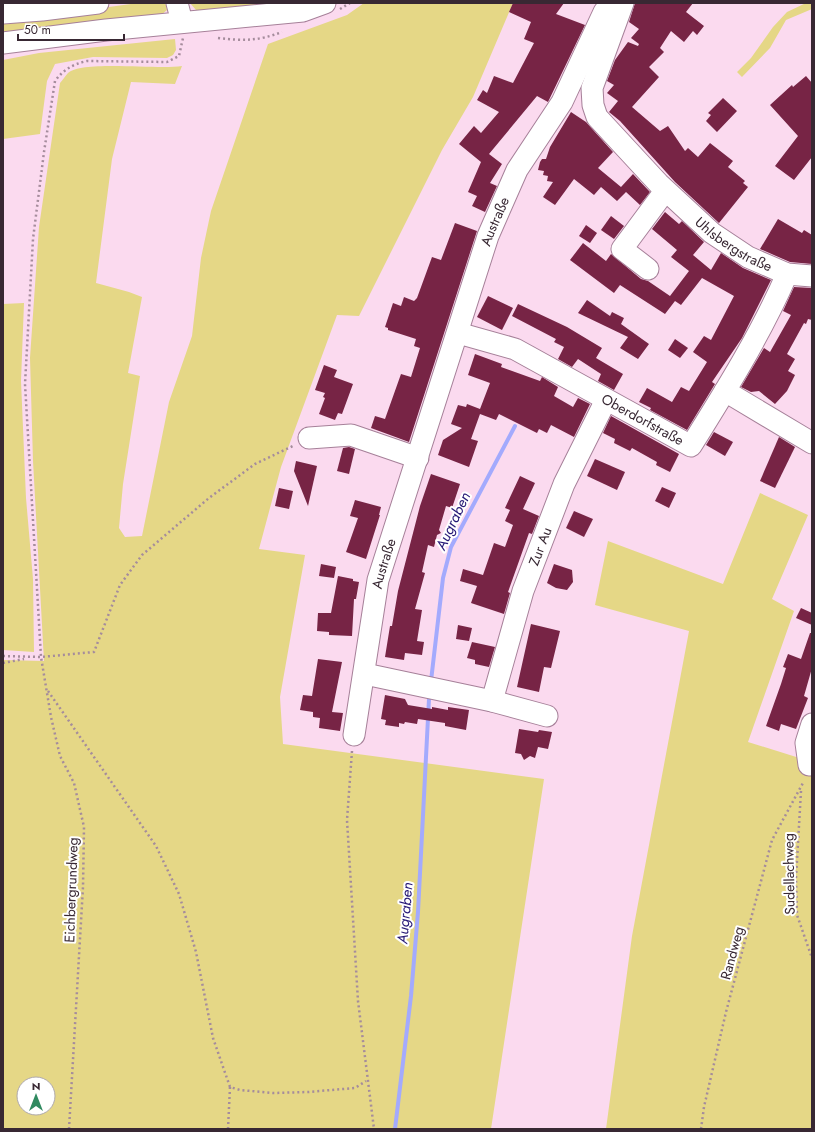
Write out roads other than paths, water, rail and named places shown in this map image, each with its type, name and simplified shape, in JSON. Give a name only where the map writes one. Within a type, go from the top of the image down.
[{"type":"street","points":[[3,13],[98,3]]},
{"type":"street","points":[[3,43],[180,12],[245,18],[303,11],[324,3]]},
{"type":"street","name":"Austraße","points":[[354,735],[365,674],[378,580],[488,236],[517,170],[562,102],[604,12],[611,3]]},
{"type":"street","name":"Uhlsbergstraße","points":[[623,3],[592,88],[593,105],[597,117],[665,191],[712,234],[748,257],[787,274],[812,276]]},
{"type":"street","points":[[648,270],[622,248],[665,191]]},
{"type":"street","name":"Oberdorfstraße","points":[[458,333],[515,349],[691,446],[725,391],[772,309],[787,274]]},
{"type":"street","points":[[725,391],[812,443]]},
{"type":"street","name":"Zur Au","points":[[492,701],[523,591],[564,484],[606,400]]},
{"type":"street","points":[[310,438],[351,435],[418,458]]},
{"type":"street","points":[[365,674],[492,701],[547,716]]},
{"type":"street","points":[[809,765],[806,743],[812,724]]},
{"type":"waterway","name":"Augraben","points":[[431,681],[443,578],[451,547],[515,426]]},
{"type":"waterway","name":"Augraben","points":[[395,1129],[411,996],[418,912],[429,699]]}]
